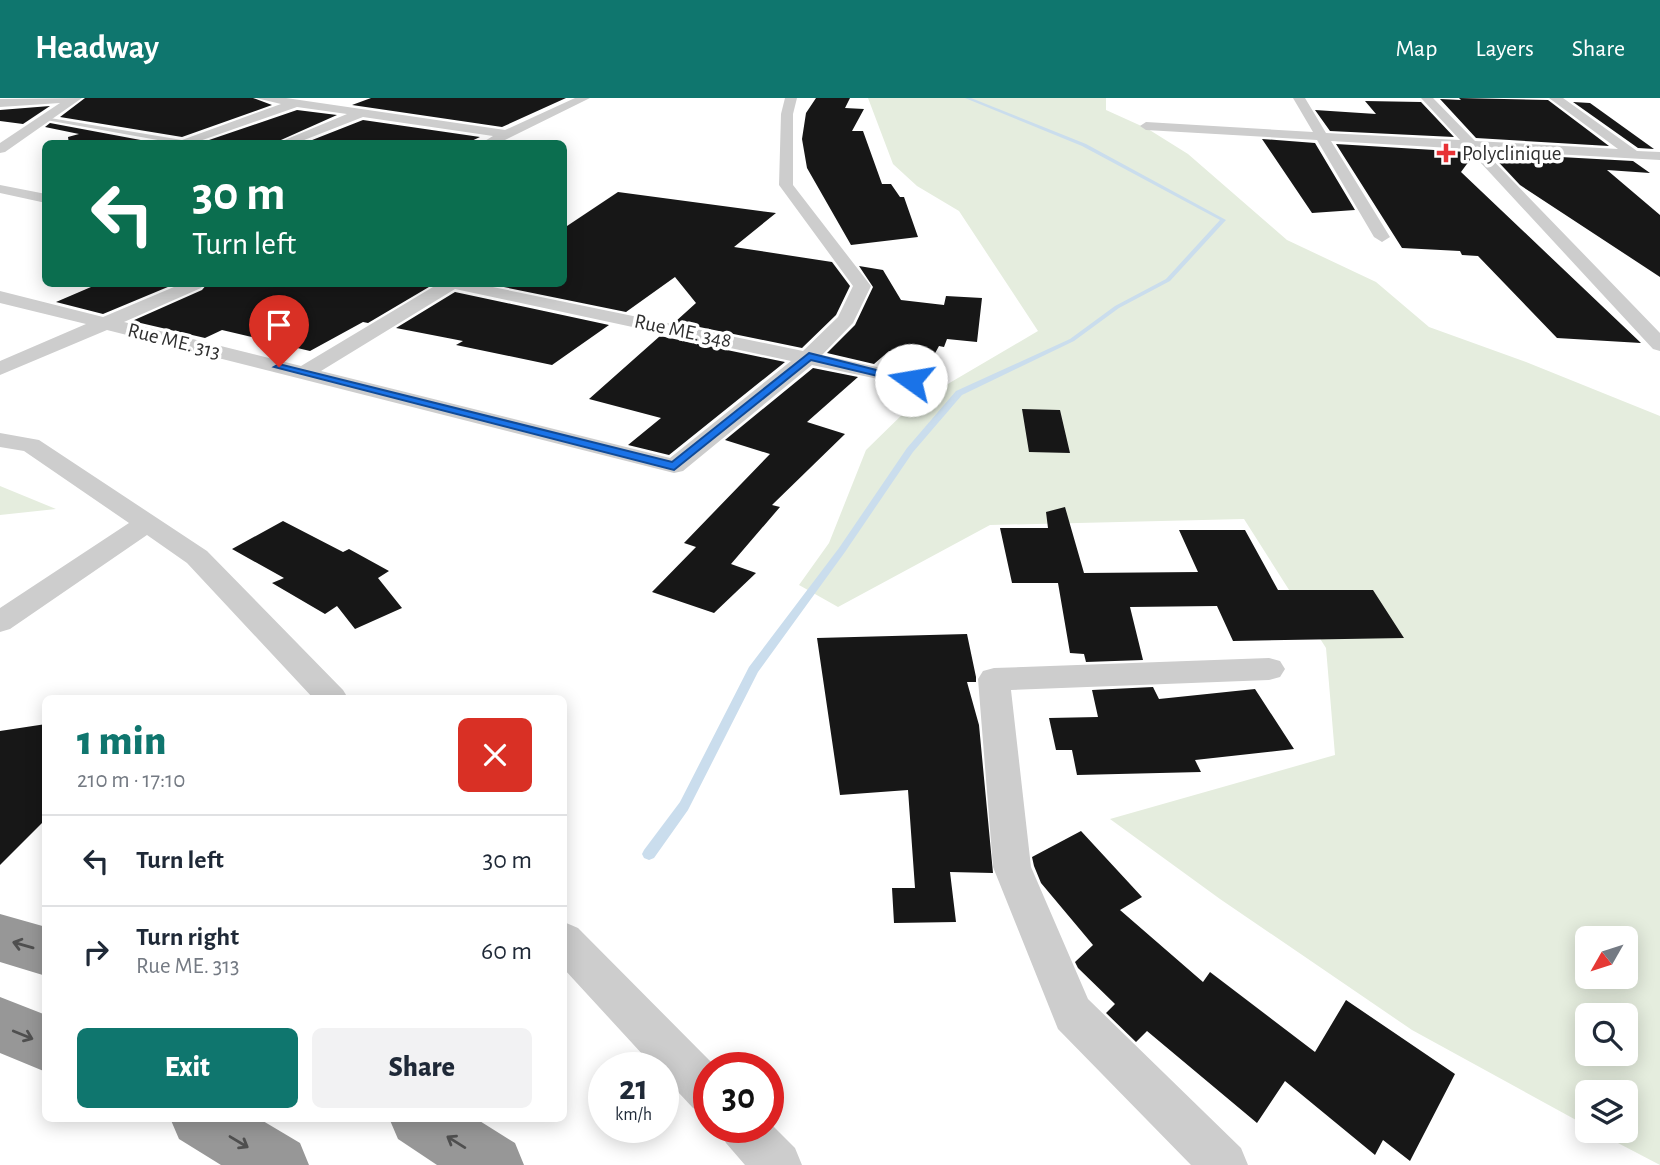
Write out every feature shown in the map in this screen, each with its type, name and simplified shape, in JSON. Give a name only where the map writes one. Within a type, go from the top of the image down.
[{"type":"highway","points":[[0,938],[42,951]]},
{"type":"highway","points":[[0,1025],[42,1042]]},
{"type":"highway","points":[[207,1122],[278,1165]]},
{"type":"highway","points":[[425,1122],[493,1165]]},
{"type":"street","points":[[262,98],[507,134]]},
{"type":"street","points":[[188,140],[310,98]]},
{"type":"street","points":[[494,140],[584,98]]},
{"type":"street","points":[[791,98],[787,114],[786,185],[862,286],[846,319],[809,356]]},
{"type":"street","points":[[1298,98],[1382,237]]},
{"type":"street","points":[[1427,98],[1660,345]]},
{"type":"street","points":[[1555,98],[1651,168]]},
{"type":"street","points":[[0,103],[75,99]]},
{"type":"street","points":[[0,149],[75,99]]},
{"type":"street","points":[[292,140],[363,113]]},
{"type":"street","points":[[1146,126],[1660,156]]},
{"type":"street","points":[[0,190],[42,198]]},
{"type":"street","points":[[29,195],[42,190]]},
{"type":"street","points":[[0,369],[188,287]]},
{"type":"street","points":[[304,373],[445,287]]},
{"type":"street","name":"Rue ME. 348","points":[[471,287],[809,356],[911,380]]},
{"type":"street","name":"Rue ME. 313","points":[[0,297],[674,467],[809,356]]},
{"type":"street","points":[[0,440],[31,445],[197,557],[329,695]]},
{"type":"street","points":[[0,622],[147,523]]},
{"type":"street","points":[[1224,1165],[1073,1014],[1012,867],[994,679],[1269,669]]},
{"type":"street","points":[[567,944],[693,1076]]},
{"type":"street","points":[[757,1143],[778,1165]]},
{"type":"lane","points":[[46,118],[163,140]]},
{"type":"green space","points":[[868,98],[1106,98],[1106,110],[1148,129],[1188,154],[1287,240],[1376,282],[1429,327],[1526,362],[1660,416],[1660,1165],[1618,1143],[1638,1143],[1638,1080],[1575,1080],[1575,1119],[1412,1030],[1220,899],[1110,819],[1335,755],[1326,648],[1244,519],[990,525],[838,607],[799,585],[829,543],[866,450],[912,405],[1038,331],[959,211],[917,186],[893,164]]},
{"type":"green space","points":[[0,486],[56,509],[0,515]]},
{"type":"building","points":[[85,98],[253,98],[272,105],[182,137],[60,117]]},
{"type":"building","points":[[371,98],[566,98],[502,127],[352,105]]},
{"type":"building","points":[[816,98],[850,98],[845,108],[864,109],[852,131],[863,131],[882,184],[891,184],[900,197],[904,197],[918,237],[851,245],[807,168],[802,139],[806,113]]},
{"type":"building","points":[[1459,98],[1548,100],[1609,146],[1476,138],[1440,99],[1461,100]]},
{"type":"building","points":[[1365,101],[1421,102],[1454,137],[1330,131],[1315,110],[1376,114]]},
{"type":"building","points":[[1573,102],[1590,103],[1654,149],[1638,148]]},
{"type":"building","points":[[50,106],[23,124],[0,121],[0,110]]},
{"type":"building","points":[[297,110],[337,115],[281,140],[209,140]]},
{"type":"building","points":[[363,120],[480,137],[474,140],[312,140]]},
{"type":"building","points":[[50,123],[141,140],[68,140],[68,137],[79,134],[45,127]]},
{"type":"building","points":[[1262,139],[1315,143],[1355,210],[1312,213]]},
{"type":"building","points":[[1336,144],[1467,152],[1472,157],[1461,172],[1641,343],[1557,338],[1478,256],[1462,255],[1460,251],[1402,248]]},
{"type":"building","points":[[1490,153],[1633,161],[1650,173],[1607,170],[1660,215],[1660,277],[1520,185]]},
{"type":"building","points":[[618,192],[776,213],[734,247],[832,262],[850,286],[836,315],[802,348],[675,322],[696,303],[675,277],[626,312],[504,287],[567,287],[567,226]]},
{"type":"building","points":[[859,266],[883,270],[901,300],[944,305],[946,296],[982,298],[977,342],[947,339],[944,347],[939,346],[933,357],[889,351],[874,364],[827,353],[855,325],[873,287]]},
{"type":"building","points":[[91,287],[168,287],[103,314],[56,302]]},
{"type":"building","points":[[204,287],[429,287],[368,323],[363,322],[310,351],[222,330],[205,338],[132,321]]},
{"type":"building","points":[[455,292],[609,325],[552,365],[456,345],[463,341],[396,328]]},
{"type":"building","points":[[660,336],[785,362],[669,455],[628,445],[661,418],[589,399]]},
{"type":"building","points":[[813,368],[858,377],[807,422],[845,434],[772,505],[780,507],[731,564],[756,573],[714,613],[652,592],[696,547],[684,543],[770,454],[725,440]]},
{"type":"building","points":[[1022,409],[1060,410],[1070,453],[1029,452]]},
{"type":"building","points":[[1065,507],[1084,573],[1198,572],[1179,530],[1245,530],[1278,590],[1373,590],[1404,638],[1233,641],[1217,606],[1130,607],[1143,660],[1086,662],[1084,654],[1070,653],[1058,583],[1012,583],[1000,528],[1048,528],[1046,512]]},
{"type":"building","points":[[283,521],[343,552],[349,549],[389,571],[378,578],[402,608],[355,629],[337,606],[325,614],[272,583],[284,578],[232,549]]},
{"type":"building","points":[[967,634],[976,682],[967,682],[979,725],[993,873],[950,872],[956,922],[894,923],[892,888],[915,888],[908,790],[840,795],[817,638]]},
{"type":"building","points":[[1153,687],[1159,699],[1255,689],[1294,749],[1195,760],[1201,772],[1077,775],[1072,750],[1056,750],[1049,718],[1098,717],[1092,690]]},
{"type":"building","points":[[42,725],[42,823],[0,865],[0,731]]},
{"type":"building","points":[[1081,831],[1142,897],[1120,910],[1203,982],[1210,972],[1315,1052],[1346,1000],[1455,1074],[1410,1161],[1383,1140],[1375,1155],[1285,1081],[1257,1123],[1147,1031],[1136,1042],[1106,1013],[1115,1004],[1075,962],[1093,945],[1041,883],[1032,857]]},
{"type":"waterway","points":[[649,854],[684,806],[753,670],[842,550],[910,450],[959,393],[1072,340],[1117,307],[1168,280],[1223,220],[1084,145],[967,98]]},
{"type":"place","name":"Polyclinique","points":[[1446,153]]},
{"type":"route","points":[[279,367],[674,467],[809,356],[911,380]]}]
